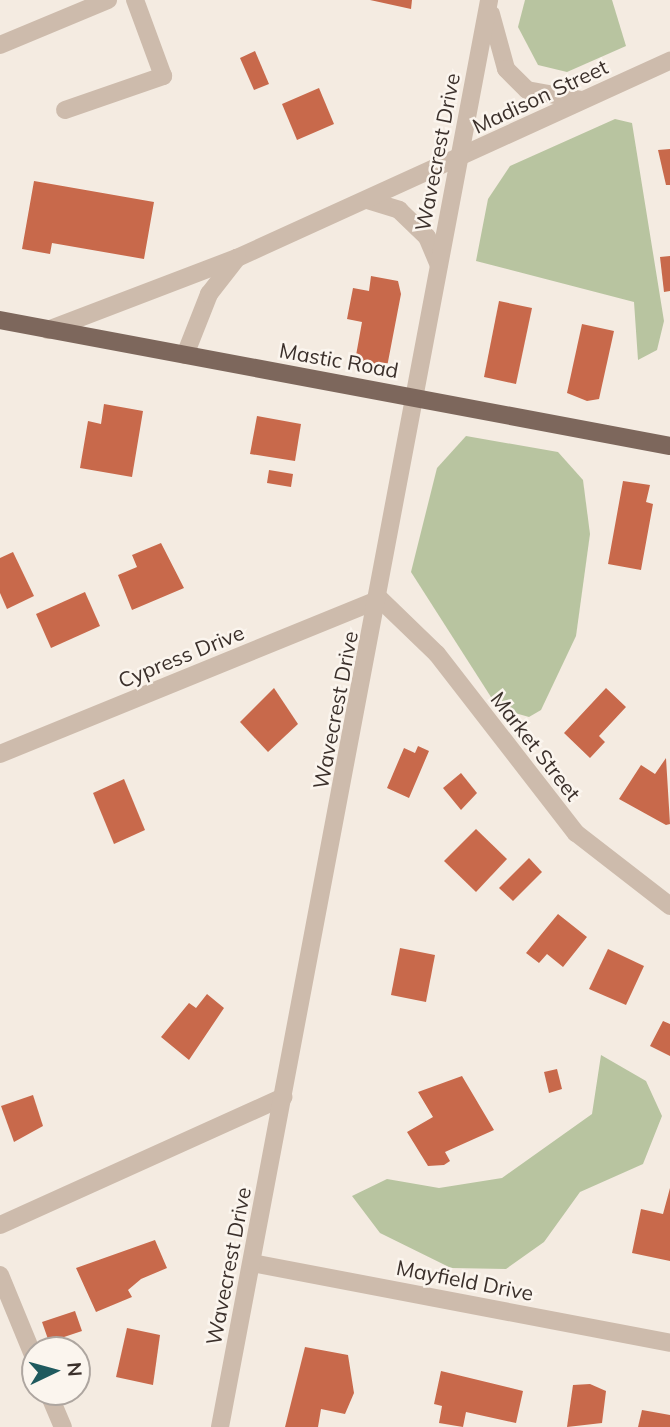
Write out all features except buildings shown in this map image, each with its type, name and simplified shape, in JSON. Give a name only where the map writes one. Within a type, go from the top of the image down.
[{"type":"main road","name":"Mastic Road","points":[[0,320],[670,446]]},
{"type":"street","points":[[0,45],[108,0]]},
{"type":"street","points":[[65,110],[163,76],[135,0]]},
{"type":"street","points":[[489,0],[506,69],[544,97],[586,100]]},
{"type":"street","name":"Wavecrest Drive","points":[[220,1427],[380,599],[413,396],[489,0]]},
{"type":"street","name":"Madison Street","points":[[48,330],[237,258],[670,61]]},
{"type":"street","points":[[367,200],[399,211],[427,237],[439,264]]},
{"type":"street","name":"Madison Street","points":[[185,355],[209,294],[237,258]]},
{"type":"street","name":"Cypress Drive","points":[[0,754],[380,599]]},
{"type":"street","name":"Market Street","points":[[380,599],[437,654],[576,833],[670,906]]},
{"type":"street","points":[[0,1225],[283,1097]]},
{"type":"street","name":"Mayfield Drive","points":[[251,1263],[670,1343]]},
{"type":"street","points":[[0,1275],[25,1336]]},
{"type":"street","points":[[54,1406],[63,1427]]},
{"type":"green space","points":[[525,0],[612,0],[626,46],[567,72],[538,65],[518,27]]},
{"type":"green space","points":[[615,119],[632,123],[664,321],[657,350],[638,360],[634,302],[476,261],[488,199],[510,166]]},
{"type":"green space","points":[[466,436],[558,452],[583,480],[590,534],[576,636],[541,710],[529,717],[498,708],[411,572],[437,468]]},
{"type":"green space","points":[[601,1055],[646,1081],[662,1116],[643,1164],[580,1192],[544,1242],[506,1269],[451,1268],[380,1233],[352,1196],[387,1179],[439,1188],[502,1178],[592,1114]]}]
